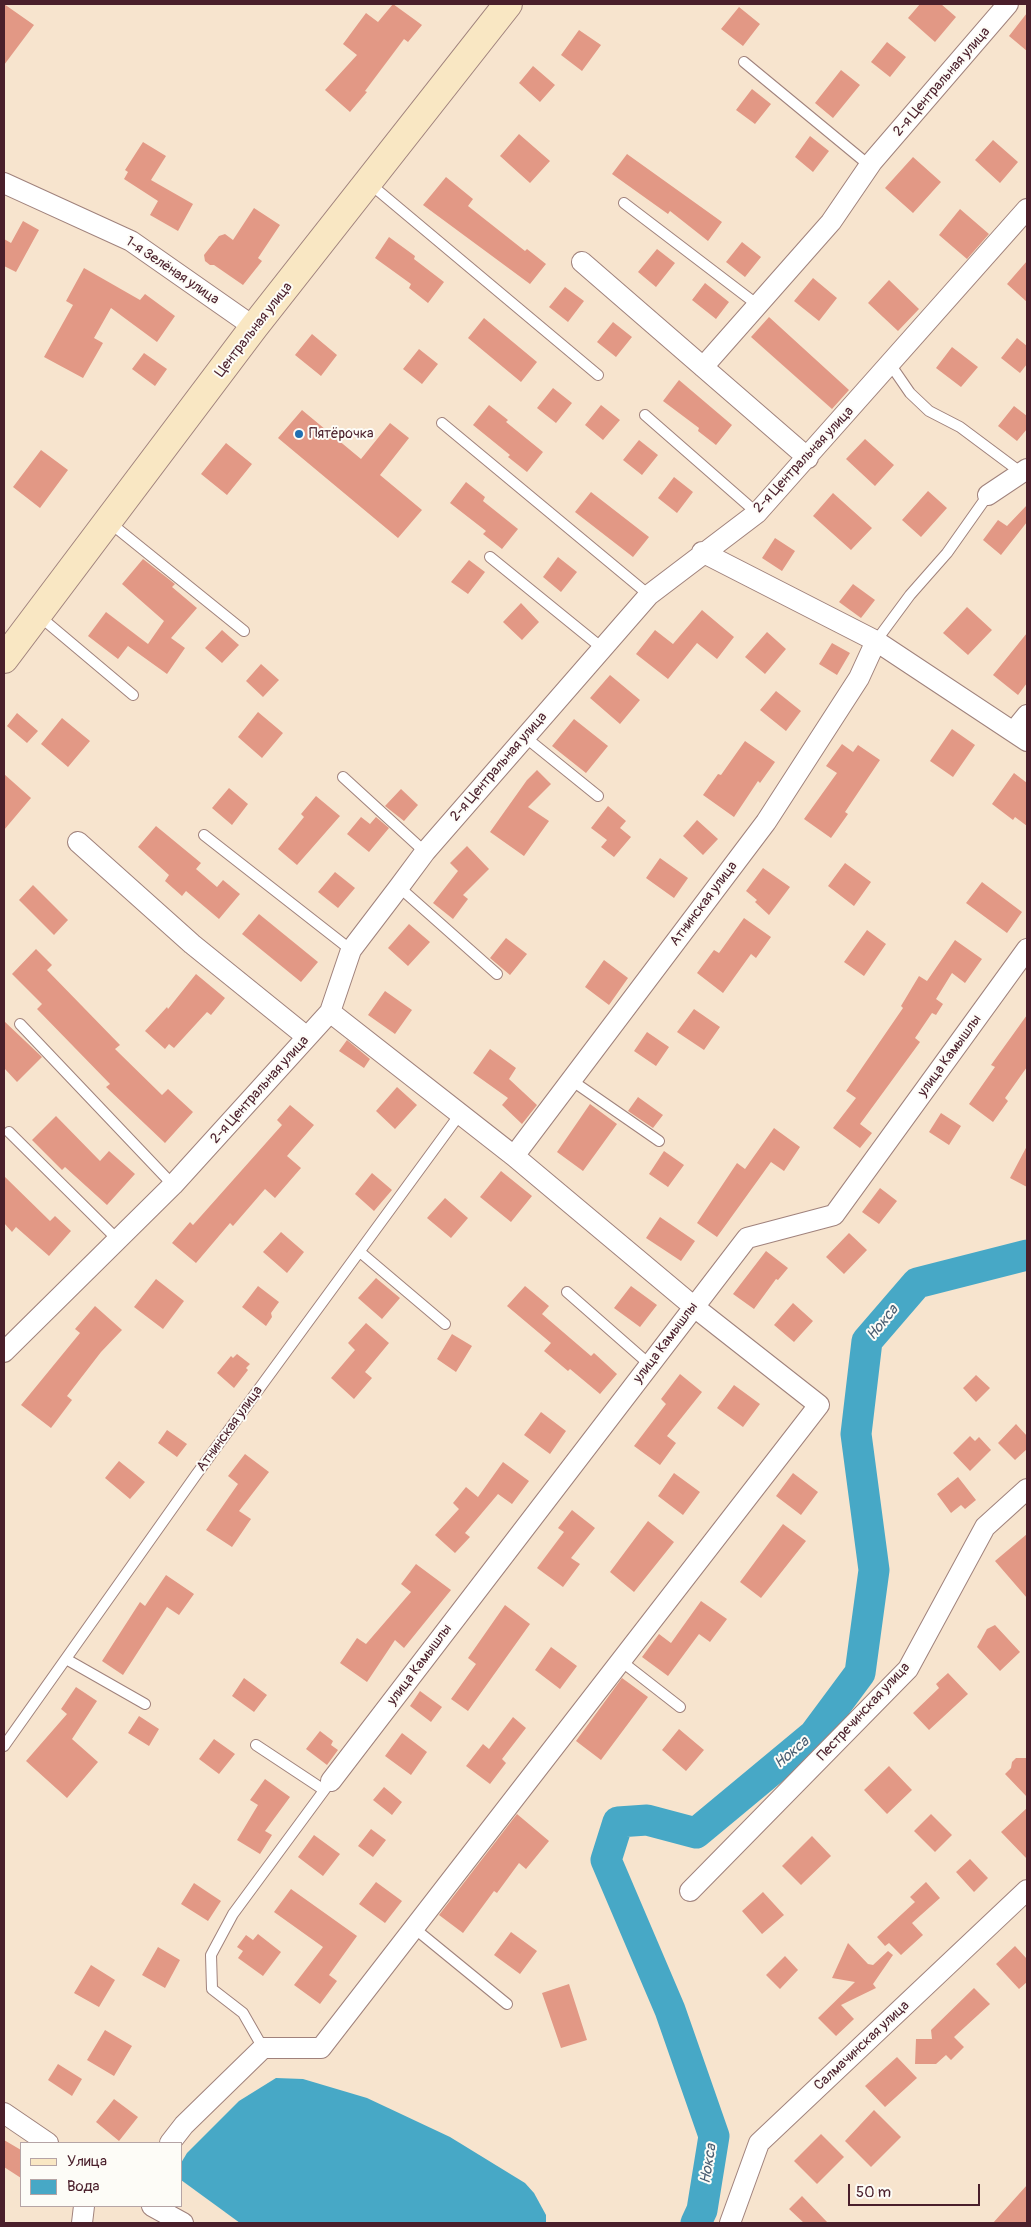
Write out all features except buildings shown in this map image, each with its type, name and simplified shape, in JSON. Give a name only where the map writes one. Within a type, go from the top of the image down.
[{"type":"street","name":"Центральная улица","points":[[4,659],[254,327],[508,4]]},
{"type":"street","name":"2-я Центральная улица","points":[[703,367],[759,306],[831,222],[870,166],[1008,4]]},
{"type":"street","name":"1-я Зелёная улица","points":[[4,183],[131,241],[254,327]]},
{"type":"street","name":"2-я Центральная улица","points":[[4,1352],[173,1185],[330,1012],[351,950],[399,886],[426,852],[649,595],[702,552],[757,513],[808,458],[1027,209]]},
{"type":"street","points":[[582,262],[808,458]]},
{"type":"street","points":[[988,495],[1025,471]]},
{"type":"street","points":[[702,552],[876,641],[1021,736],[1027,715]]},
{"type":"street","name":"Атнинская улица","points":[[514,1156],[766,822],[859,678],[876,641]]},
{"type":"street","points":[[78,842],[192,944],[307,1037]]},
{"type":"street","name":"улица Камышлы","points":[[327,1785],[747,1238],[834,1215],[1027,949]]},
{"type":"street","points":[[171,2142],[184,2125],[263,2048],[320,2048],[819,1405],[693,1306],[514,1156],[330,1012]]},
{"type":"street","name":"Пестречинская улица","points":[[690,1891],[908,1669],[985,1527],[1027,1489]]},
{"type":"street","name":"Салмачинская улица","points":[[730,2223],[759,2143],[1027,1890]]},
{"type":"street","points":[[4,2114],[46,2142]]},
{"type":"street","points":[[82,2223],[84,2207]]},
{"type":"street","points":[[154,2207],[183,2223]]},
{"type":"lane","points":[[744,62],[870,166]]},
{"type":"lane","points":[[369,183],[598,375]]},
{"type":"lane","points":[[624,203],[759,306]]},
{"type":"lane","points":[[890,364],[910,393],[929,411],[960,427],[1025,471]]},
{"type":"lane","points":[[645,415],[757,513]]},
{"type":"lane","points":[[442,423],[649,595]]},
{"type":"lane","points":[[876,641],[910,595],[947,553],[988,495]]},
{"type":"lane","points":[[108,522],[244,631]]},
{"type":"lane","points":[[490,556],[602,648]]},
{"type":"lane","points":[[38,614],[133,695]]},
{"type":"lane","points":[[525,737],[598,796]]},
{"type":"lane","points":[[343,777],[426,852]]},
{"type":"lane","points":[[204,835],[351,950]]},
{"type":"lane","points":[[399,886],[497,974]]},
{"type":"lane","points":[[20,1024],[173,1185]]},
{"type":"lane","points":[[571,1080],[659,1141]]},
{"type":"lane","name":"Атнинская улица","points":[[4,1746],[196,1475],[460,1114]]},
{"type":"lane","points":[[9,1132],[117,1239]]},
{"type":"lane","points":[[360,1252],[445,1324]]},
{"type":"lane","points":[[567,1292],[649,1364]]},
{"type":"lane","points":[[66,1659],[145,1704]]},
{"type":"lane","points":[[621,1661],[680,1707]]},
{"type":"lane","points":[[256,1745],[327,1785],[233,1914],[211,1955],[212,1989],[243,2013],[263,2048]]},
{"type":"lane","points":[[414,1928],[507,2004]]},
{"type":"water","points":[[276,2078],[303,2079],[367,2098],[450,2137],[525,2183],[534,2193],[546,2215],[546,2223],[240,2223],[182,2181],[182,2161],[187,2153],[239,2101]]},
{"type":"waterway","name":"Нокса","points":[[696,2223],[702,2210],[714,2136],[670,2010],[606,1860],[618,1822],[647,1820],[696,1833],[814,1735],[860,1673],[874,1570],[856,1434],[867,1341],[917,1283],[1027,1255]]},
{"type":"place","name":"Пятёрочка","points":[[299,434]]}]
